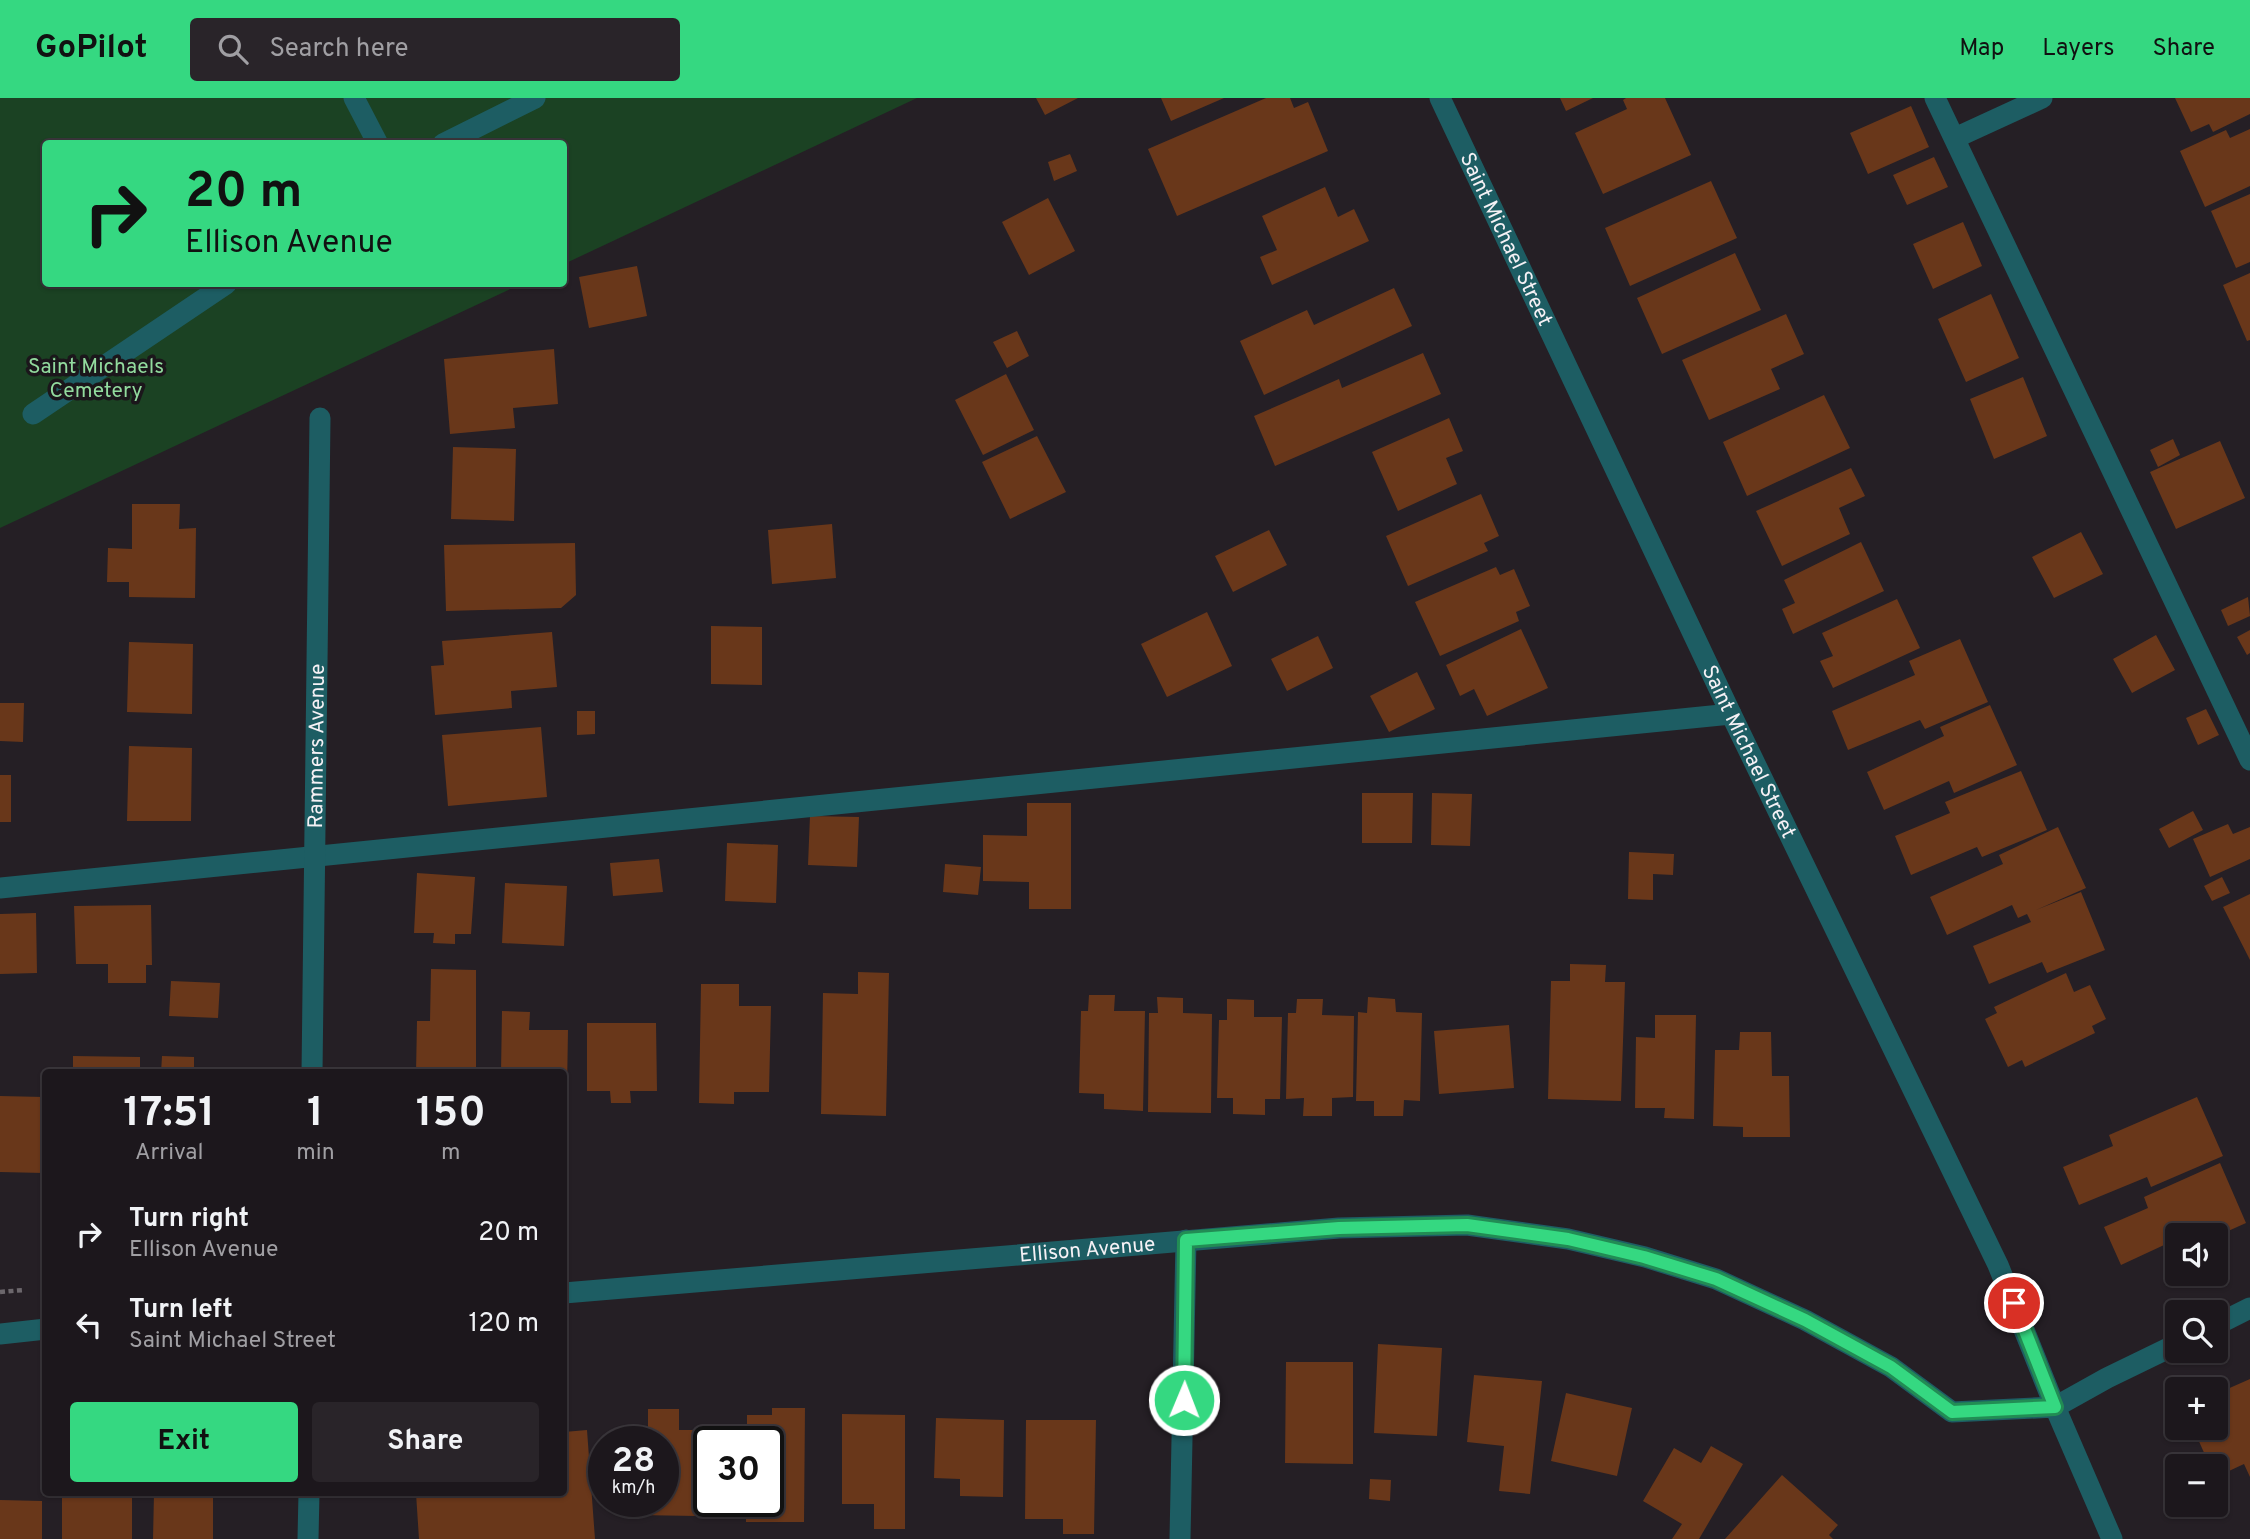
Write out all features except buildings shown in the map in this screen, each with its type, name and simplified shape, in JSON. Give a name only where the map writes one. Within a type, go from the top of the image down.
[{"type":"street","points":[[355,98],[377,140]]},
{"type":"street","points":[[451,140],[535,98]]},
{"type":"street","name":"Saint Michael Street","points":[[1440,98],[1731,714],[1998,1265],[2055,1407]]},
{"type":"street","points":[[1935,98],[2250,760]]},
{"type":"street","points":[[1955,138],[2042,98]]},
{"type":"street","points":[[33,414],[222,287]]},
{"type":"street","name":"Rammers Avenue","points":[[312,1069],[320,418]]},
{"type":"street","points":[[0,888],[1731,714]]},
{"type":"street","name":"Ellison Avenue","points":[[567,1293],[1339,1228],[1467,1225],[1568,1239],[1644,1257],[1716,1279],[1805,1320],[1891,1367],[1952,1412],[2055,1407]]},
{"type":"street","points":[[1180,1539],[1186,1240]]},
{"type":"street","points":[[2228,1319],[2250,1308]]},
{"type":"street","points":[[0,1334],[42,1329]]},
{"type":"street","points":[[2110,1537],[2055,1407],[2107,1377],[2165,1349]]},
{"type":"street","points":[[308,1539],[309,1496]]},
{"type":"green space","name":"Saint Michaels Cemetery","points":[[0,98],[917,98],[567,263],[567,140],[42,140],[42,287],[515,287],[0,528]]},
{"type":"route","points":[[1184,1400],[1186,1240],[1339,1228],[1467,1225],[1568,1239],[1644,1257],[1716,1279],[1805,1320],[1891,1367],[1952,1412],[2055,1407],[2014,1303]]}]
